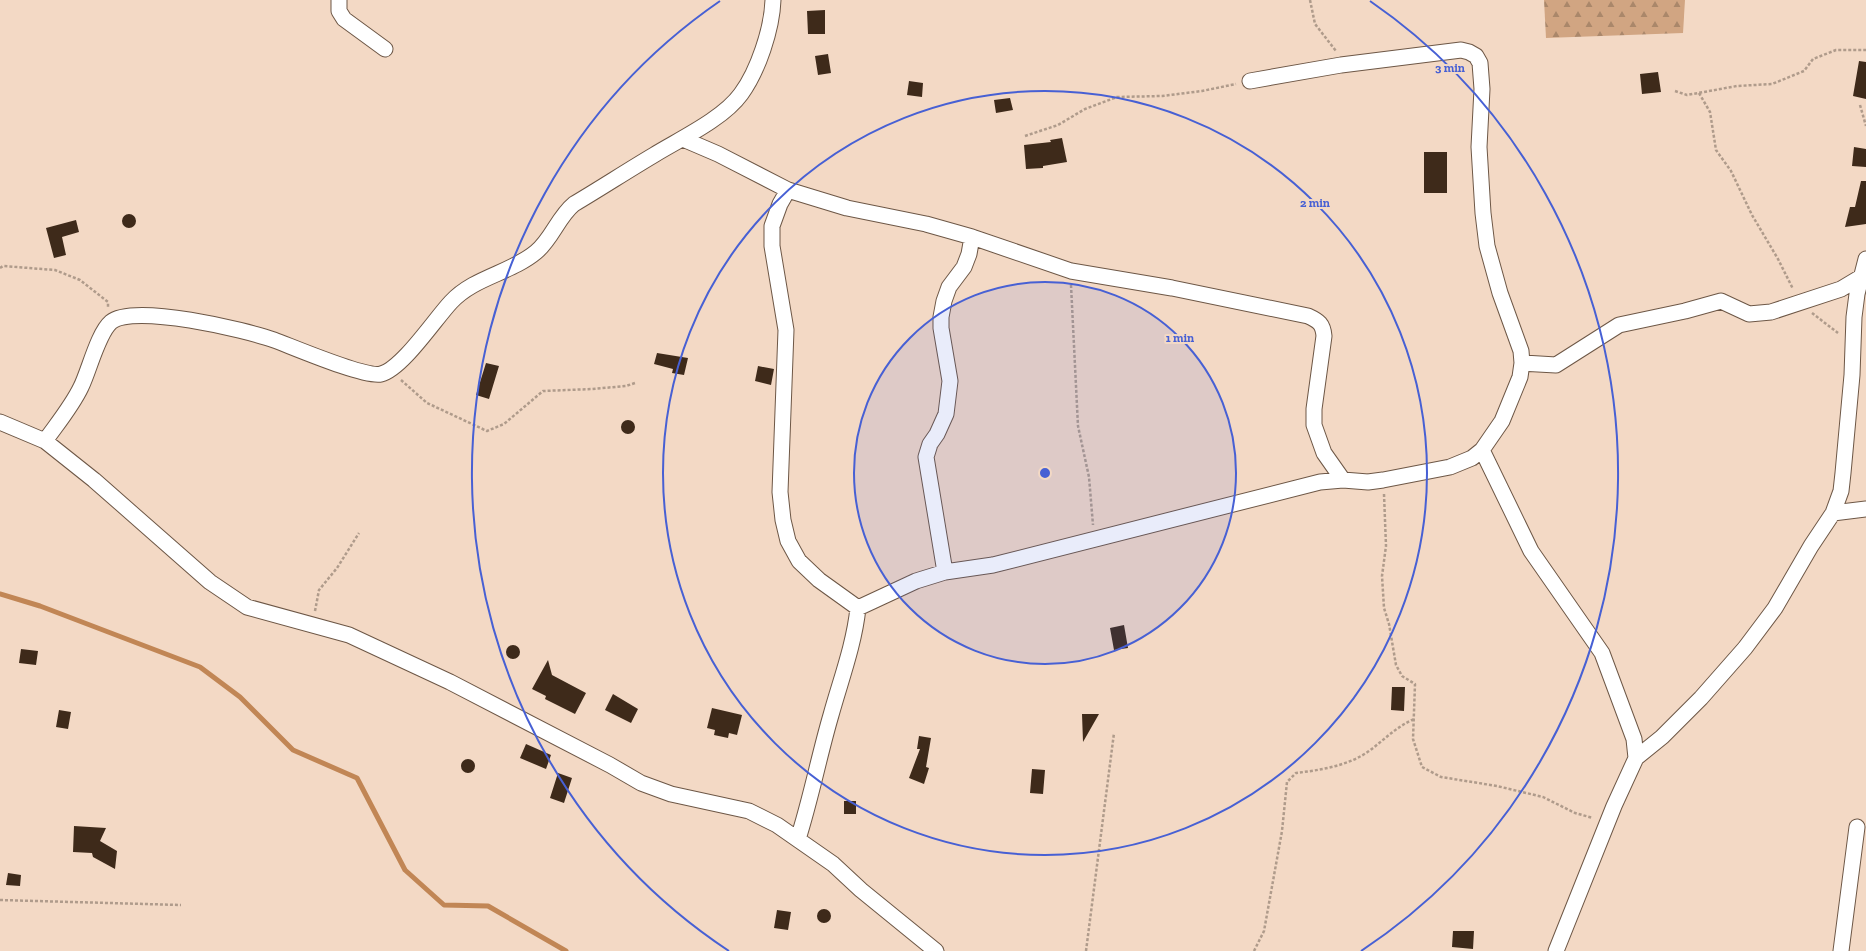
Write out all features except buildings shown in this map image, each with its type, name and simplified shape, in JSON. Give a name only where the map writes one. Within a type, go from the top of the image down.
[{"type":"street","points":[[339,0],[338,11],[344,18],[385,49]]},
{"type":"street","points":[[45,441],[81,388],[101,338],[109,324],[112,321],[123,317],[138,315],[200,322],[232,328],[271,339],[374,375],[391,370],[419,341],[452,301],[463,291],[537,252],[547,240],[566,210],[684,139],[728,108],[741,95],[753,72],[765,41],[773,0]]},
{"type":"street","points":[[858,608],[916,581],[945,572],[993,565],[1320,482],[1343,480],[1368,482],[1450,467],[1472,458],[1482,450],[1502,421],[1513,398],[1520,377],[1522,362],[1521,351],[1500,293],[1487,246],[1483,213],[1479,147],[1482,89],[1480,63],[1476,56],[1461,50],[1340,65],[1250,81]]},
{"type":"street","points":[[684,139],[718,154],[788,190],[847,208],[926,224],[972,237],[1071,270],[1172,288],[1308,316],[1320,323],[1323,327],[1324,336],[1317,396],[1314,409],[1314,425],[1324,453],[1343,480]]},
{"type":"street","points":[[788,190],[780,204],[772,226],[772,246],[786,330],[780,492],[783,520],[788,541],[799,561],[819,580],[858,608]]},
{"type":"street","points":[[945,572],[926,457],[930,444],[937,434],[946,414],[950,381],[941,328],[944,301],[949,287],[964,268],[969,254],[972,237]]},
{"type":"street","points":[[1556,951],[1607,822],[1636,758],[1662,737],[1701,698],[1745,648],[1775,608],[1811,546],[1833,513],[1841,490],[1844,473],[1852,375],[1852,345],[1857,294],[1866,259]]},
{"type":"street","points":[[1522,362],[1556,365],[1619,325],[1685,311],[1721,301],[1749,314],[1771,312],[1841,289],[1861,277]]},
{"type":"street","points":[[0,422],[45,441],[94,480],[210,582],[247,607],[349,635],[450,682],[610,765],[641,783],[671,794],[749,811],[777,825],[833,864],[861,890],[936,951]]},
{"type":"street","points":[[1482,450],[1531,551],[1602,653],[1634,739],[1636,758]]},
{"type":"street","points":[[1833,513],[1866,509]]},
{"type":"street","points":[[798,839],[814,783],[831,713],[850,656],[858,608]]},
{"type":"street","points":[[1841,951],[1858,827]]},
{"type":"path","points":[[1310,0],[1315,24],[1337,53],[1340,65]]},
{"type":"path","points":[[1675,91],[1687,95],[1737,86],[1772,84],[1804,72],[1814,59],[1836,50],[1866,50]]},
{"type":"path","points":[[1025,136],[1058,125],[1085,109],[1117,97],[1162,96],[1221,88],[1250,81]]},
{"type":"path","points":[[1699,93],[1710,112],[1716,150],[1731,171],[1752,216],[1778,259],[1800,302],[1852,345]]},
{"type":"path","points":[[1860,105],[1866,126]]},
{"type":"path","points":[[0,268],[3,266],[55,270],[80,280],[108,302],[109,324]]},
{"type":"path","points":[[1071,270],[1070,290],[1078,426],[1089,477],[1094,539]]},
{"type":"path","points":[[391,370],[427,403],[487,430],[504,424],[543,391],[592,389],[626,386],[635,383]]},
{"type":"path","points":[[1384,480],[1386,546],[1382,576],[1384,608],[1389,624],[1396,665],[1402,676],[1415,684],[1413,739],[1422,767],[1441,776],[1497,786],[1543,797],[1574,814],[1607,822]]},
{"type":"path","points":[[312,625],[319,590],[337,568],[359,533]]},
{"type":"path","points":[[1254,951],[1264,931],[1267,917],[1282,831],[1287,782],[1296,773],[1328,768],[1367,752],[1403,724],[1414,719]]},
{"type":"path","points":[[1086,951],[1114,733]]},
{"type":"path","points":[[0,900],[181,905]]},
{"type":"green space","points":[[1544,0],[1685,0],[1683,33],[1546,38]]},
{"type":"waterway","points":[[0,594],[40,606],[200,667],[240,697],[293,750],[357,778],[405,870],[444,905],[488,906],[566,951]]}]
